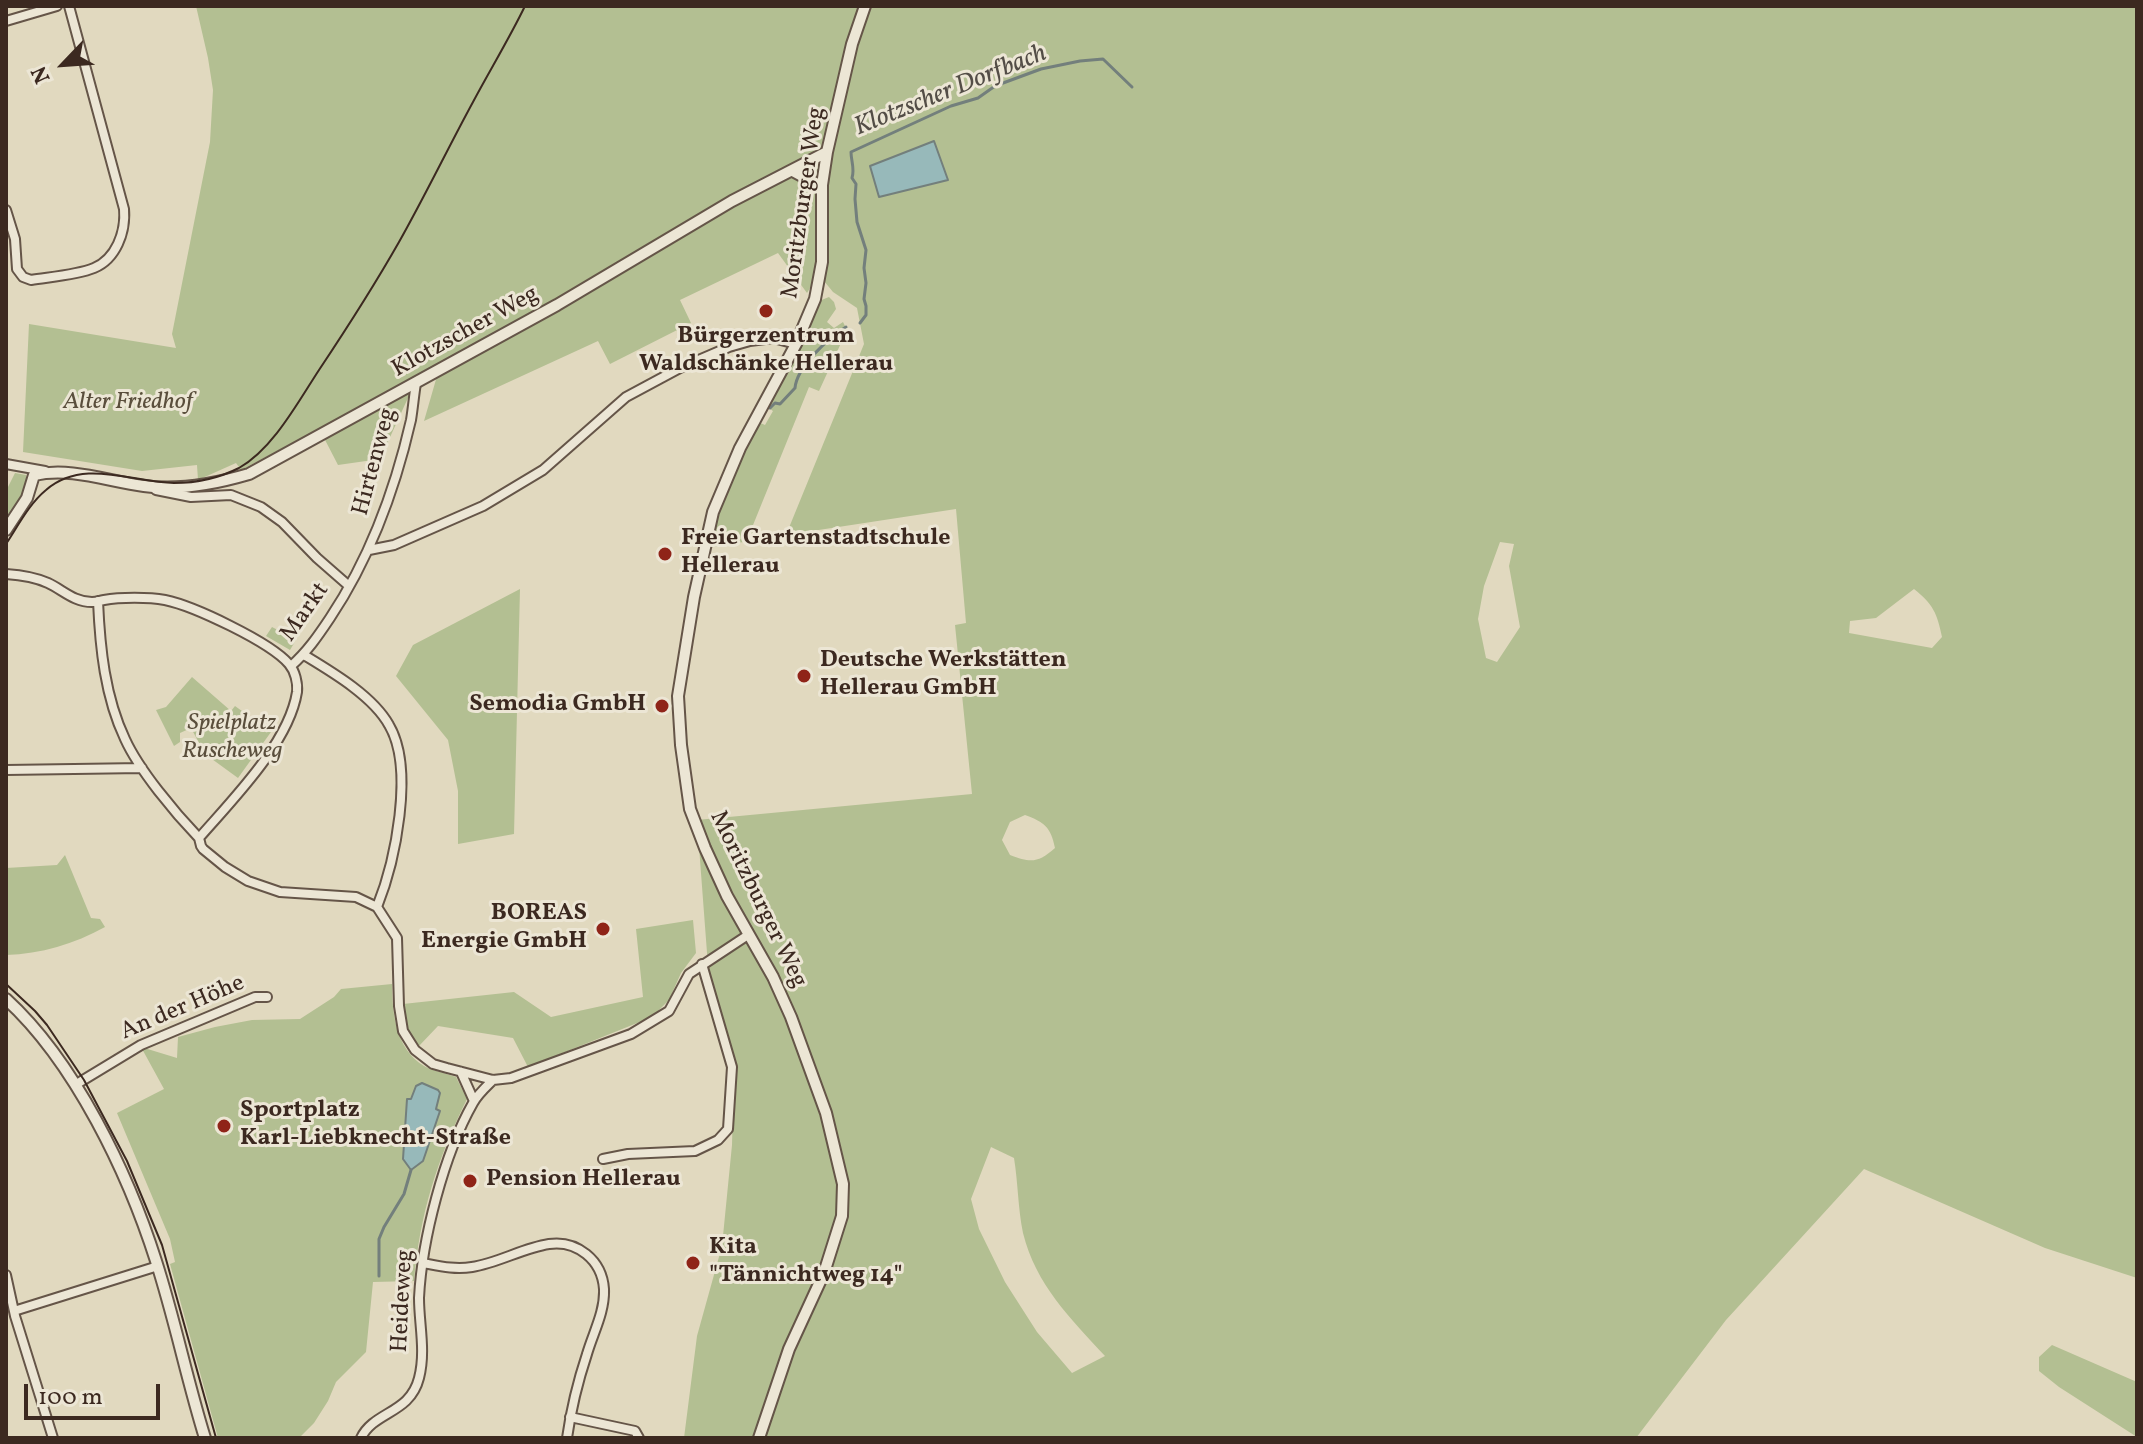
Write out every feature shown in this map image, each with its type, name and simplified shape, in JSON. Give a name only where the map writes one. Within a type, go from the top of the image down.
[{"type":"street","points":[[6,21],[57,6]]},
{"type":"street","points":[[6,210],[15,239],[17,269],[23,277],[31,280],[94,268],[111,254],[123,233],[124,209],[69,6]]},
{"type":"street","name":"Moritzburger Weg","points":[[759,1438],[789,1349],[824,1273],[842,1216],[843,1184],[826,1113],[801,1040],[773,977],[727,896],[690,809],[678,696],[694,597],[713,512],[740,448],[796,344],[818,286],[822,262],[822,185],[827,152],[852,44],[865,6]]},
{"type":"street","name":"Klotzscher Weg","points":[[49,471],[169,488],[249,474],[557,305],[732,201],[827,152]]},
{"type":"street","points":[[793,171],[822,185]]},
{"type":"street","points":[[369,550],[394,545],[483,506],[543,470],[626,397],[680,368],[750,341],[773,338],[796,344]]},
{"type":"street","name":"Hirtenweg","points":[[369,550],[384,514],[402,453],[416,383]]},
{"type":"street","points":[[6,464],[49,471]]},
{"type":"street","points":[[6,530],[27,498],[34,475],[49,471]]},
{"type":"street","points":[[144,486],[167,494],[191,497],[231,495],[261,507],[282,522],[349,586]]},
{"type":"street","name":"Markt","points":[[6,574],[24,575],[48,583],[81,600],[163,599],[192,608],[277,653],[291,666],[304,655],[369,550]]},
{"type":"street","points":[[98,601],[100,648],[109,693],[117,721],[142,768],[200,842],[225,867],[248,881],[280,892],[356,897],[377,907],[397,938],[403,1031],[415,1050],[433,1064],[493,1080],[511,1078],[631,1034],[669,1011],[689,974],[748,935]]},
{"type":"street","points":[[304,655],[364,696],[385,719],[397,743],[399,820],[377,907]]},
{"type":"street","points":[[200,842],[281,735],[297,692],[297,680],[291,666]]},
{"type":"street","points":[[6,770],[142,768]]},
{"type":"street","points":[[603,1159],[628,1154],[695,1151],[718,1140],[728,1129],[732,1067],[702,964]]},
{"type":"street","name":"An der Höhe","points":[[75,1085],[141,1045],[255,997],[267,997]]},
{"type":"street","points":[[6,999],[40,1035],[75,1085],[125,1181],[158,1266],[205,1438]]},
{"type":"street","points":[[461,1072],[474,1101]]},
{"type":"street","name":"Heideweg","points":[[361,1438],[373,1423],[410,1397],[419,1379],[422,1353],[419,1300],[429,1224],[448,1159],[474,1101],[493,1080]]},
{"type":"street","points":[[423,1263],[447,1268],[472,1267],[548,1244],[565,1244],[590,1256],[601,1273],[603,1304],[587,1352],[567,1438]]},
{"type":"street","points":[[14,1311],[158,1266]]},
{"type":"street","points":[[6,1275],[53,1438]]},
{"type":"street","points":[[570,1417],[635,1431],[639,1438]]},
{"type":"green space","name":"Alter Friedhof","points":[[196,6],[2137,6],[2137,1278],[2045,1248],[1864,1169],[1726,1320],[1636,1438],[684,1438],[697,1336],[722,1246],[732,1145],[734,1066],[708,966],[697,820],[972,794],[955,625],[966,623],[956,509],[786,535],[864,344],[857,308],[833,292],[824,281],[815,280],[807,293],[778,253],[680,300],[691,323],[610,364],[598,341],[424,421],[437,376],[356,410],[241,470],[236,463],[198,480],[197,465],[142,471],[23,452],[29,324],[176,348],[172,334],[210,142],[213,90]],"holes":[[[1500,542],[1514,544],[1509,566],[1520,627],[1497,662],[1486,658],[1478,619],[1484,586]],[[1914,589],[1933,610],[1942,637],[1932,648],[1849,633],[1850,621],[1876,618]],[[1025,815],[1037,820],[1049,830],[1055,848],[1034,860],[1010,855],[1002,840],[1010,822]],[[991,1147],[1014,1158],[1023,1233],[1036,1269],[1056,1300],[1105,1356],[1072,1373],[1037,1332],[1005,1282],[979,1229],[971,1199]]]},
{"type":"green space","points":[[829,297],[836,309],[827,322],[834,328],[843,322],[847,330],[819,391],[809,387],[751,530],[768,538],[707,548],[721,499],[742,452],[758,422],[765,425],[773,411],[766,406],[800,346],[819,301]]},
{"type":"green space","points":[[413,387],[380,459],[338,465],[323,436]]},
{"type":"green space","points":[[15,473],[26,475],[25,488],[6,523],[6,491]]},
{"type":"green space","points":[[520,589],[514,834],[458,844],[458,791],[448,740],[396,676],[413,645]]},
{"type":"green space","points":[[272,627],[295,637],[290,650],[266,636]]},
{"type":"green space","name":"Spielplatz Ruscheweg","points":[[192,677],[231,711],[235,706],[271,732],[238,778],[205,754],[191,728],[180,733],[180,742],[174,746],[156,710],[166,707]]},
{"type":"green space","points":[[65,855],[91,918],[100,919],[105,927],[57,947],[6,955],[6,868],[57,865]]},
{"type":"green space","points":[[693,920],[696,953],[681,973],[669,1000],[652,1017],[528,1067],[513,1038],[438,1026],[419,1046],[407,1030],[403,1004],[514,992],[551,1017],[643,997],[636,929]]},
{"type":"green space","points":[[392,984],[395,1021],[403,1044],[410,1054],[430,1069],[456,1077],[467,1099],[447,1144],[425,1210],[414,1281],[373,1282],[366,1352],[336,1382],[314,1423],[299,1438],[218,1438],[170,1264],[175,1262],[170,1239],[117,1113],[164,1089],[141,1047],[177,1058],[178,1037],[252,1020],[300,1019],[341,989]],"holes":[[[407,1100],[439,1110],[423,1161],[404,1133]]]},
{"type":"green space","points":[[2052,1345],[2137,1382],[2137,1437],[2039,1371],[2039,1357]]},
{"type":"water","points":[[934,141],[948,180],[879,197],[870,166]]},
{"type":"water","points":[[422,1083],[440,1093],[436,1109],[440,1111],[423,1161],[411,1170],[403,1159],[407,1099],[411,1099],[416,1086]]},
{"type":"waterway","name":"Klotzscher Dorfbach","points":[[860,323],[866,315],[866,250],[857,222],[851,152],[951,106],[978,98],[995,86],[1041,69],[1103,59],[1132,87]]},
{"type":"waterway","name":"Klotzscher Dorfbach","points":[[770,408],[775,403],[780,404],[795,388],[801,371],[815,353],[846,327]]},
{"type":"waterway","points":[[379,1276],[379,1239],[404,1194],[411,1170]]},
{"type":"tram line","points":[[6,544],[34,502],[60,480],[91,473],[158,482],[199,481],[239,468],[263,449],[293,410],[390,258],[525,6]]},
{"type":"tram line","points":[[6,984],[47,1025],[84,1080],[127,1161],[162,1245],[216,1438]]},
{"type":"place","name":"Bürgerzentrum Waldschänke Hellerau","points":[[766,311]]},
{"type":"place","name":"Freie Gartenstadtschule Hellerau","points":[[665,554]]},
{"type":"place","name":"Deutsche Werkstätten Hellerau GmbH","points":[[804,676]]},
{"type":"place","name":"Semodia GmbH","points":[[662,706]]},
{"type":"place","name":"BOREAS Energie GmbH","points":[[603,929]]},
{"type":"place","name":"Sportplatz Karl-Liebknecht-Straße","points":[[224,1126]]},
{"type":"place","name":"Pension Hellerau","points":[[470,1181]]},
{"type":"place","name":"Kita \"Tännichtweg 14\"","points":[[693,1263]]}]
